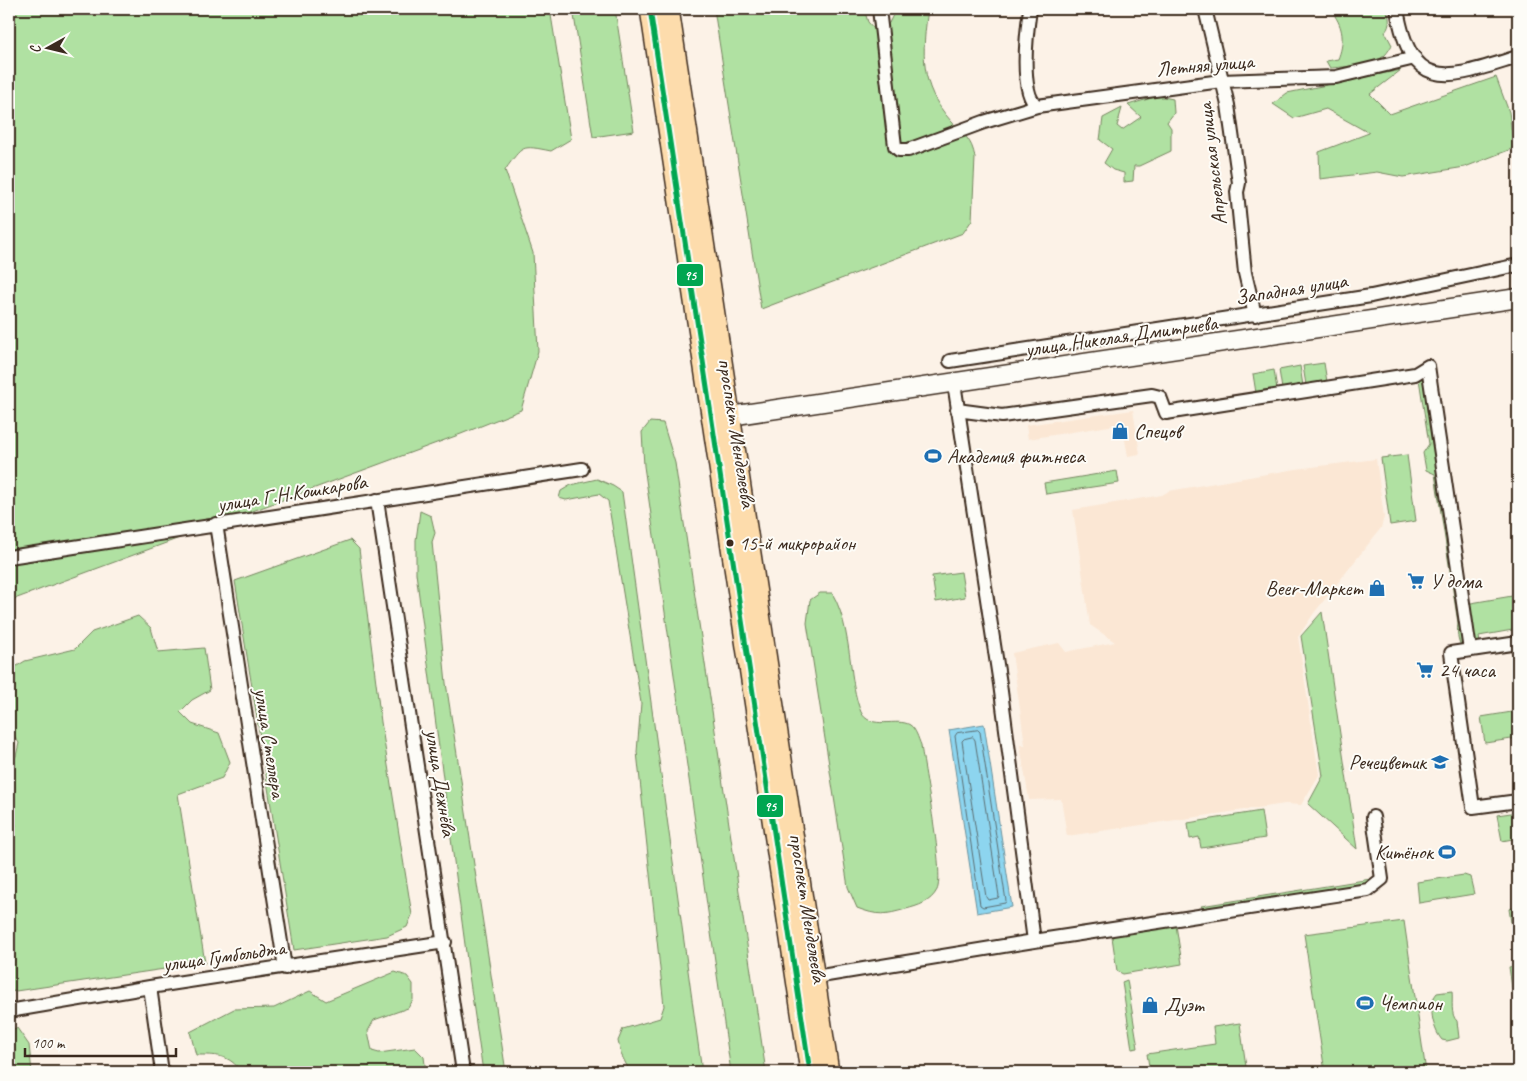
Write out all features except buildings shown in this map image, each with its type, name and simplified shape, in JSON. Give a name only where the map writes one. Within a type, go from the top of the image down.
[{"type":"main road","name":"проспект Менделеева","points":[[650,9],[810,1072]]},
{"type":"main road","name":"проспект Менделеева","points":[[669,9],[829,1072]]},
{"type":"main road","name":"улица Николая Дмитриева","points":[[730,416],[1518,298]]},
{"type":"street","name":"Летняя улица","points":[[879,9],[895,146],[899,150],[908,150],[984,122],[1038,106],[1221,80],[1336,77],[1415,58]]},
{"type":"street","points":[[1030,9],[1026,35],[1025,62],[1029,94],[1032,102],[1038,106]]},
{"type":"street","name":"Апрельская улица","points":[[1205,9],[1228,105],[1238,183],[1237,192],[1245,273],[1254,315]]},
{"type":"street","points":[[1397,9],[1401,28],[1415,58],[1424,69],[1436,74],[1467,73],[1518,57]]},
{"type":"street","name":"Западная улица","points":[[950,361],[1371,296],[1518,264]]},
{"type":"street","points":[[957,410],[1002,416],[1152,395],[1160,396],[1166,413],[1415,374],[1428,366],[1470,650]]},
{"type":"street","points":[[954,383],[1000,684],[1034,941]]},
{"type":"street","name":"улица Г.Н.Кошкарова","points":[[9,557],[582,469]]},
{"type":"street","name":"улица Дежнёва","points":[[377,500],[445,942],[463,1072]]},
{"type":"street","name":"улица Стеллера","points":[[216,524],[285,968]]},
{"type":"street","points":[[1518,643],[1450,653],[1473,807],[1518,802]]},
{"type":"street","points":[[815,977],[1034,941],[1368,890],[1382,879],[1373,817]]},
{"type":"street","name":"улица Гумбольдта","points":[[9,1011],[150,987],[285,968],[445,942]]},
{"type":"street","points":[[150,987],[162,1072]]},
{"type":"shaded area","points":[[1133,410],[1140,454],[1128,456],[1122,424],[1028,439],[1026,425]]},
{"type":"shaded area","points":[[1376,459],[1384,517],[1381,528],[1314,613],[1298,637],[1319,775],[1301,805],[1285,804],[1067,836],[1061,799],[1029,800],[1020,745],[1025,745],[1012,653],[1059,643],[1066,652],[1115,642],[1090,625],[1073,510],[1296,469]]},
{"type":"green space","points":[[9,9],[550,9],[571,139],[551,151],[534,148],[524,149],[520,151],[505,170],[533,253],[538,351],[521,410],[461,434],[9,601]]},
{"type":"green space","points":[[573,9],[615,9],[634,131],[593,137]]},
{"type":"green space","points":[[714,9],[864,9],[868,22],[875,30],[881,31],[889,23],[896,9],[928,9],[924,54],[928,81],[941,108],[969,141],[974,151],[972,220],[963,233],[761,309]]},
{"type":"green space","points":[[1337,9],[1386,9],[1389,21],[1385,32],[1392,45],[1385,55],[1367,63],[1330,68],[1326,61],[1338,59],[1342,42],[1340,27],[1335,16]]},
{"type":"green space","points":[[1401,70],[1370,94],[1390,114],[1496,77],[1509,112],[1514,148],[1465,167],[1403,177],[1377,172],[1320,179],[1319,152],[1369,133],[1326,109],[1294,118],[1273,104],[1287,93]]},
{"type":"green space","points":[[1158,96],[1173,99],[1174,113],[1167,122],[1171,128],[1171,151],[1139,166],[1134,166],[1133,181],[1124,182],[1124,173],[1113,170],[1104,163],[1112,149],[1100,140],[1103,118],[1122,108],[1117,126],[1122,130],[1141,117],[1128,105]]},
{"type":"green space","points":[[1324,363],[1327,382],[1306,385],[1303,366]]},
{"type":"green space","points":[[1300,366],[1303,386],[1282,389],[1279,370]]},
{"type":"green space","points":[[1274,370],[1277,390],[1256,393],[1253,374]]},
{"type":"green space","points":[[1424,376],[1465,647],[1462,647],[1458,638],[1458,623],[1435,474],[1426,470],[1423,453],[1429,444],[1419,379]]},
{"type":"green space","points":[[650,422],[663,423],[675,463],[766,1072],[731,1072],[644,466],[642,432]]},
{"type":"green space","points":[[1407,455],[1416,521],[1390,525],[1381,458]]},
{"type":"green space","points":[[1117,471],[1119,483],[1046,494],[1044,483]]},
{"type":"green space","points":[[597,479],[622,492],[702,1072],[630,1072],[621,1054],[618,1041],[623,1029],[660,1018],[664,1006],[637,752],[641,703],[608,501],[599,494],[566,500],[559,498],[561,491],[571,485]]},
{"type":"green space","points":[[420,511],[431,516],[435,533],[432,542],[446,683],[506,1072],[483,1072],[416,573],[416,540]]},
{"type":"green space","points":[[350,540],[359,549],[381,722],[412,915],[407,927],[387,936],[294,950],[235,581]]},
{"type":"green space","points":[[961,572],[965,597],[936,602],[932,576]]},
{"type":"green space","points":[[820,593],[832,593],[840,611],[848,643],[855,693],[861,712],[865,718],[871,721],[899,722],[910,725],[921,745],[936,843],[939,880],[934,894],[924,903],[915,906],[882,914],[871,912],[857,908],[848,887],[807,623],[810,600]]},
{"type":"green space","points":[[1518,595],[1518,629],[1479,636],[1480,645],[1475,642],[1471,603]]},
{"type":"green space","points":[[1322,612],[1357,849],[1308,804],[1323,776],[1301,636]]},
{"type":"green space","points":[[138,616],[151,628],[158,652],[204,648],[210,690],[192,700],[180,712],[192,724],[219,733],[230,762],[222,778],[178,794],[205,963],[9,992],[9,827],[16,826],[9,787],[9,767],[16,756],[19,743],[9,728],[9,671],[25,661],[75,649],[92,632]]},
{"type":"green space","points":[[1518,711],[1518,738],[1485,743],[1481,717]]},
{"type":"green space","points":[[1261,811],[1265,838],[1201,848],[1199,837],[1190,839],[1188,823]]},
{"type":"green space","points":[[1518,812],[1518,838],[1502,841],[1497,815]]},
{"type":"green space","points":[[1464,875],[1470,877],[1474,894],[1419,903],[1417,882]]},
{"type":"green space","points":[[1377,878],[1373,883],[1204,910],[1201,906]]},
{"type":"green space","points":[[1518,907],[1518,941],[1514,942],[1509,909]]},
{"type":"green space","name":"Чемпион","points":[[1404,921],[1426,1072],[1325,1072],[1304,934]]},
{"type":"green space","points":[[1176,925],[1182,964],[1123,974],[1117,971],[1112,937],[1116,934]]},
{"type":"green space","points":[[1514,966],[1518,1016],[1516,1015],[1509,967]]},
{"type":"green space","points":[[395,972],[407,976],[413,984],[413,1000],[408,1008],[374,1020],[368,1031],[372,1051],[379,1053],[415,1048],[424,1057],[426,1072],[241,1072],[232,1062],[222,1057],[196,1055],[190,1032],[234,1009],[274,1008],[310,991],[326,1001]]},
{"type":"green space","points":[[1127,980],[1138,1048],[1132,1049],[1122,982]]},
{"type":"green space","points":[[1452,991],[1453,1012],[1457,1021],[1459,1038],[1447,1041],[1442,1040],[1436,1030],[1432,1017],[1432,1004],[1437,993]]},
{"type":"green space","points":[[1240,1023],[1246,1067],[1212,1072],[1150,1072],[1147,1054],[1215,1044],[1213,1027]]},
{"type":"green space","points":[[17,1028],[29,1045],[32,1072],[9,1072],[9,1030]]},
{"type":"water","points":[[984,724],[1012,907],[977,913],[949,730]]},
{"type":"transit line","name":"95","points":[[650,9],[810,1072]]},
{"type":"place","name":"Спецов","points":[[1120,431]]},
{"type":"place","name":"Академия фитнеса","points":[[933,456]]},
{"type":"place","name":"15-й микрорайон","points":[[730,543]]},
{"type":"place","name":"У дома","points":[[1416,581]]},
{"type":"place","name":"Beer-Маркет","points":[[1377,588]]},
{"type":"place","name":"24 часа","points":[[1425,670]]},
{"type":"place","name":"Речецветик","points":[[1440,762]]},
{"type":"place","name":"Китёнок","points":[[1447,852]]},
{"type":"place","name":"Чемпион","points":[[1365,1003]]},
{"type":"place","name":"Дуэт","points":[[1150,1005]]}]
